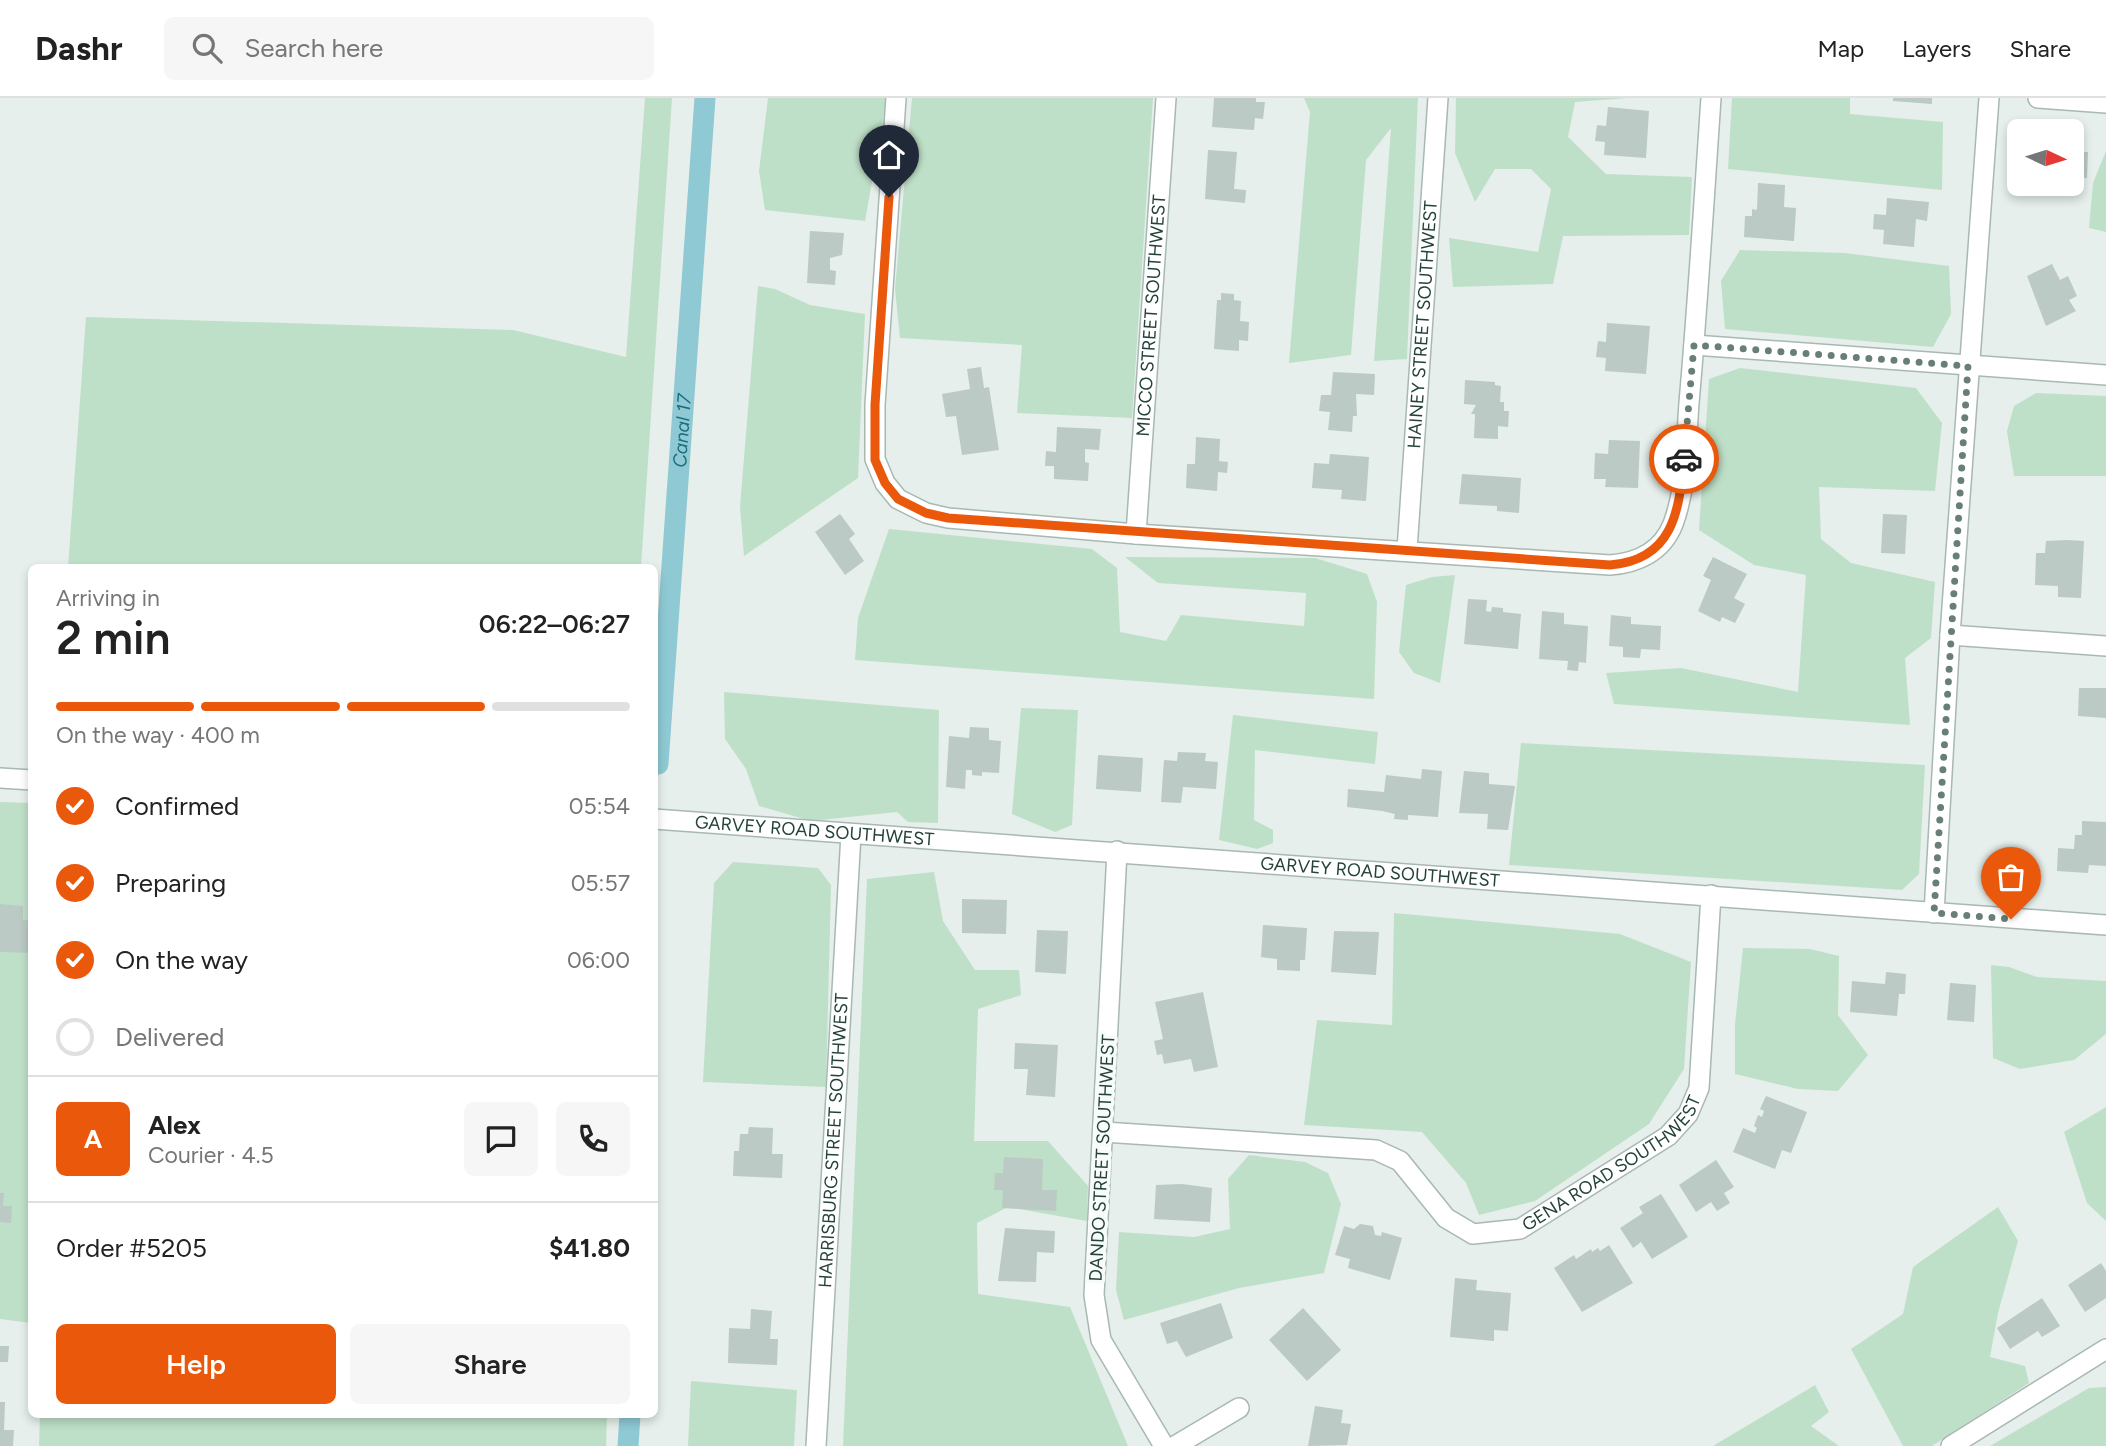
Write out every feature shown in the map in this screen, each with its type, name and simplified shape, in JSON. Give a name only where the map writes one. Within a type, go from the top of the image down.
[{"type":"street","points":[[896,98],[875,405],[875,460],[885,483],[898,499],[926,513],[948,518],[1136,534],[1610,565],[1629,564],[1647,557],[1672,527],[1681,493],[1694,345],[1710,98]]},
{"type":"street","name":"MICCO STREET SOUTHWEST","points":[[1136,534],[1166,98]]},
{"type":"street","name":"HAINEY STREET SOUTHWEST","points":[[1407,550],[1438,98]]},
{"type":"street","points":[[1934,913],[1968,366],[1989,98]]},
{"type":"street","points":[[2038,98],[2106,103]]},
{"type":"street","points":[[1694,345],[2106,375]]},
{"type":"street","points":[[1950,635],[2106,646]]},
{"type":"street","points":[[0,778],[28,780]]},
{"type":"street","name":"GARVEY ROAD SOUTHWEST","points":[[658,819],[2106,925]]},
{"type":"street","name":"HARRISBURG STREET SOUTHWEST","points":[[816,1446],[850,834]]},
{"type":"street","name":"DANDO STREET SOUTHWEST","points":[[1117,851],[1094,1295],[1101,1340],[1164,1446]]},
{"type":"street","name":"GENA ROAD SOUTHWEST","points":[[1104,1132],[1376,1150],[1401,1161],[1446,1218],[1473,1234],[1520,1229],[1668,1136],[1688,1114],[1699,1088],[1711,895]]},
{"type":"street","points":[[1951,1446],[2106,1349]]},
{"type":"street","points":[[1175,1446],[1238,1408]]},
{"type":"green space","points":[[645,98],[672,98],[641,564],[68,564],[86,317],[513,330],[626,357]]},
{"type":"green space","points":[[768,98],[887,98],[865,221],[765,210],[759,171]]},
{"type":"green space","points":[[912,98],[1153,98],[1132,418],[1017,413],[1022,345],[900,338],[895,289]]},
{"type":"green space","points":[[1304,98],[1418,98],[1407,359],[1374,361],[1391,128],[1366,160],[1351,355],[1289,363],[1310,112]]},
{"type":"green space","points":[[1456,98],[1628,98],[1575,102],[1568,137],[1606,174],[1692,177],[1689,235],[1563,236],[1553,284],[1453,287],[1449,238],[1538,252],[1551,189],[1531,169],[1495,169],[1475,202],[1455,153]]},
{"type":"green space","points":[[1732,98],[1850,98],[1850,114],[1943,122],[1942,190],[1728,169]]},
{"type":"green space","points":[[2106,151],[2106,232],[2089,228],[2093,183]]},
{"type":"green space","points":[[1740,250],[1845,253],[1949,266],[1951,314],[1933,347],[1725,329],[1721,281]]},
{"type":"green space","points":[[758,286],[775,289],[810,305],[865,314],[858,478],[744,556],[740,507]]},
{"type":"green space","points":[[1740,368],[1916,388],[1942,423],[1935,491],[1819,487],[1821,539],[1851,563],[1935,582],[1931,638],[1905,658],[1910,725],[1614,704],[1606,673],[1681,668],[1798,692],[1806,575],[1754,565],[1699,530],[1709,379]]},
{"type":"green space","points":[[2036,393],[2106,396],[2106,476],[2014,476],[2007,431],[2014,406]]},
{"type":"green space","points":[[889,529],[1092,549],[1117,568],[1120,632],[1166,641],[1181,615],[1304,626],[1306,593],[1158,583],[1125,557],[1315,558],[1367,574],[1377,602],[1374,699],[855,660],[858,618]]},
{"type":"green space","points":[[1455,575],[1440,683],[1414,673],[1399,652],[1406,585],[1432,577]]},
{"type":"green space","points":[[724,692],[939,710],[938,823],[908,822],[897,812],[811,821],[759,806],[746,769],[725,739]]},
{"type":"green space","points":[[1021,708],[1078,710],[1072,825],[1055,832],[1012,814]]},
{"type":"green space","points":[[1233,715],[1378,732],[1375,764],[1255,750],[1254,820],[1273,830],[1273,843],[1257,849],[1219,840]]},
{"type":"green space","points":[[1521,743],[1925,765],[1919,874],[1902,890],[1509,865]]},
{"type":"green space","points":[[0,802],[28,803],[28,1323],[0,1319]]},
{"type":"green space","points":[[733,862],[818,868],[831,885],[826,1087],[703,1082],[714,883]]},
{"type":"green space","points":[[934,872],[943,921],[975,970],[1019,970],[1021,995],[978,1009],[974,1141],[1048,1141],[1088,1186],[1087,1221],[1008,1207],[977,1223],[978,1294],[1070,1307],[1128,1446],[843,1446],[867,879]]},
{"type":"green space","points":[[1394,913],[1620,934],[1691,962],[1684,1069],[1649,1124],[1535,1201],[1479,1215],[1466,1183],[1422,1132],[1304,1125],[1317,1020],[1392,1025]]},
{"type":"green space","points":[[1743,948],[1810,949],[1839,956],[1838,1015],[1868,1055],[1838,1091],[1798,1089],[1735,1074],[1735,1024]]},
{"type":"green space","points":[[1991,965],[2009,967],[2037,977],[2106,981],[2106,1034],[2074,1060],[2020,1069],[1993,1058]]},
{"type":"green space","points":[[2106,1107],[2106,1221],[2087,1203],[2064,1132]]},
{"type":"green space","points":[[1249,1155],[1305,1162],[1328,1173],[1341,1204],[1324,1273],[1239,1288],[1124,1320],[1116,1290],[1119,1232],[1194,1237],[1230,1229],[1228,1179]]},
{"type":"green space","points":[[1998,1207],[2018,1241],[1998,1313],[1990,1357],[2025,1366],[2029,1383],[1932,1446],[1903,1446],[1851,1349],[1903,1314],[1913,1267]]},
{"type":"green space","points":[[691,1381],[797,1390],[794,1446],[688,1446]]},
{"type":"green space","points":[[1815,1385],[1829,1412],[1811,1426],[1839,1446],[1713,1446]]},
{"type":"green space","points":[[2106,1387],[2106,1446],[1990,1446],[2089,1388]]},
{"type":"green space","points":[[40,1418],[607,1418],[606,1446],[39,1446]]},
{"type":"building","points":[[1214,98],[1256,98],[1256,102],[1265,102],[1263,119],[1255,118],[1254,130],[1212,127]]},
{"type":"building","points":[[1893,98],[1932,98],[1932,104],[1893,101]]},
{"type":"building","points":[[1608,107],[1649,111],[1646,158],[1604,155],[1605,142],[1595,141],[1597,125],[1606,126]]},
{"type":"building","points":[[1208,150],[1237,152],[1234,189],[1246,190],[1245,203],[1205,199]]},
{"type":"building","points":[[2084,152],[2088,152],[2087,178],[2084,178]]},
{"type":"building","points":[[1758,183],[1785,185],[1784,207],[1796,208],[1794,241],[1744,237],[1745,216],[1752,216],[1752,209],[1757,210]]},
{"type":"building","points":[[1887,198],[1929,202],[1927,221],[1916,219],[1914,247],[1883,244],[1884,230],[1873,229],[1874,214],[1886,215]]},
{"type":"building","points":[[810,231],[844,233],[842,255],[830,258],[830,270],[836,271],[835,285],[807,283]]},
{"type":"building","points":[[2052,264],[2060,280],[2068,276],[2077,296],[2069,300],[2076,311],[2046,326],[2027,276]]},
{"type":"building","points":[[1221,293],[1234,294],[1234,300],[1241,301],[1240,321],[1249,322],[1248,341],[1239,340],[1239,351],[1214,349],[1217,300],[1221,300]]},
{"type":"building","points":[[1607,323],[1650,326],[1646,374],[1605,371],[1606,358],[1596,357],[1598,341],[1606,342]]},
{"type":"building","points":[[981,367],[984,388],[989,387],[999,450],[962,455],[956,416],[946,417],[942,394],[970,389],[967,369]]},
{"type":"building","points":[[1333,372],[1375,374],[1374,395],[1356,394],[1357,416],[1353,416],[1352,432],[1328,430],[1330,412],[1319,411],[1321,395],[1331,395]]},
{"type":"building","points":[[1465,380],[1495,382],[1495,385],[1501,386],[1500,402],[1504,402],[1504,411],[1509,411],[1508,427],[1498,426],[1498,439],[1474,438],[1475,414],[1471,414],[1476,405],[1464,404]]},
{"type":"building","points":[[1057,427],[1101,429],[1099,450],[1085,449],[1085,462],[1089,463],[1088,481],[1054,479],[1054,466],[1045,466],[1046,451],[1056,452]]},
{"type":"building","points":[[1196,437],[1220,439],[1219,461],[1228,462],[1227,473],[1218,472],[1217,491],[1186,488],[1187,464],[1195,464]]},
{"type":"building","points":[[1609,440],[1640,441],[1638,488],[1605,487],[1606,479],[1594,479],[1595,453],[1608,454]]},
{"type":"building","points":[[1330,454],[1369,457],[1366,501],[1341,499],[1342,490],[1312,488],[1314,463],[1329,464]]},
{"type":"building","points":[[1462,474],[1521,478],[1519,513],[1497,511],[1497,506],[1459,504]]},
{"type":"building","points":[[840,514],[855,534],[849,539],[864,561],[845,575],[815,532]]},
{"type":"building","points":[[1883,514],[1907,515],[1905,554],[1881,553]]},
{"type":"building","points":[[2046,541],[2084,541],[2081,598],[2058,597],[2058,586],[2035,585],[2036,553],[2045,553]]},
{"type":"building","points":[[1713,557],[1747,574],[1734,598],[1745,604],[1735,623],[1722,617],[1720,622],[1698,611],[1711,580],[1703,576]]},
{"type":"building","points":[[1468,599],[1487,600],[1486,611],[1491,612],[1492,607],[1503,608],[1503,612],[1521,614],[1518,649],[1464,644]]},
{"type":"building","points":[[1542,611],[1564,613],[1564,624],[1588,626],[1586,663],[1579,662],[1578,671],[1567,670],[1568,661],[1539,659]]},
{"type":"building","points":[[1611,615],[1631,617],[1631,624],[1661,626],[1660,650],[1641,649],[1640,658],[1623,657],[1623,647],[1609,646]]},
{"type":"building","points":[[2079,688],[2106,688],[2106,718],[2078,716]]},
{"type":"building","points":[[970,727],[989,728],[989,740],[1001,741],[999,773],[982,772],[982,776],[972,775],[972,770],[966,770],[965,789],[946,787],[949,736],[969,738]]},
{"type":"building","points":[[1178,752],[1206,753],[1205,761],[1218,762],[1216,789],[1183,787],[1181,803],[1161,802],[1164,760],[1177,761]]},
{"type":"building","points":[[1098,755],[1143,758],[1141,792],[1096,789]]},
{"type":"building","points":[[1422,769],[1442,771],[1438,817],[1408,815],[1408,820],[1394,819],[1395,814],[1347,807],[1348,789],[1384,792],[1386,775],[1421,779]]},
{"type":"building","points":[[1464,771],[1489,773],[1489,784],[1515,786],[1508,830],[1487,829],[1488,814],[1459,813]]},
{"type":"building","points":[[2082,821],[2106,822],[2106,866],[2089,865],[2088,873],[2057,871],[2058,848],[2074,849],[2075,835],[2082,835]]},
{"type":"building","points":[[962,899],[1007,900],[1006,934],[962,933]]},
{"type":"building","points":[[0,904],[23,906],[23,920],[28,921],[28,953],[0,952]]},
{"type":"building","points":[[1263,925],[1307,928],[1305,960],[1300,960],[1300,971],[1277,970],[1277,959],[1261,957]]},
{"type":"building","points":[[1037,930],[1068,931],[1066,974],[1035,972]]},
{"type":"building","points":[[1334,931],[1379,932],[1376,975],[1331,972]]},
{"type":"building","points":[[1886,972],[1906,974],[1905,994],[1899,994],[1897,1016],[1850,1012],[1852,981],[1885,984]]},
{"type":"building","points":[[1950,983],[1976,985],[1974,1022],[1947,1020]]},
{"type":"building","points":[[1203,992],[1218,1067],[1194,1072],[1191,1059],[1164,1064],[1162,1054],[1157,1055],[1154,1041],[1163,1039],[1155,1002]]},
{"type":"building","points":[[1015,1043],[1058,1045],[1055,1097],[1026,1095],[1028,1069],[1014,1069]]},
{"type":"building","points":[[1766,1096],[1807,1112],[1791,1153],[1782,1150],[1775,1169],[1733,1152],[1743,1128],[1755,1133],[1757,1128],[1754,1126],[1758,1115],[1762,1117],[1764,1111],[1760,1109]]},
{"type":"building","points":[[749,1127],[773,1128],[772,1154],[783,1154],[782,1178],[733,1176],[734,1151],[739,1151],[740,1134],[748,1134]]},
{"type":"building","points":[[1004,1157],[1043,1159],[1042,1190],[1057,1190],[1056,1211],[1002,1208],[1003,1190],[994,1190],[995,1173],[1003,1173]]},
{"type":"building","points":[[1716,1160],[1734,1187],[1724,1193],[1730,1203],[1717,1211],[1711,1202],[1696,1212],[1679,1185]]},
{"type":"building","points":[[1182,1184],[1212,1188],[1210,1222],[1154,1219],[1156,1185]]},
{"type":"building","points":[[0,1193],[4,1193],[3,1206],[12,1206],[11,1223],[0,1222]]},
{"type":"building","points":[[1661,1194],[1688,1237],[1652,1259],[1641,1242],[1633,1248],[1620,1228],[1643,1213],[1639,1207]]},
{"type":"building","points":[[1360,1224],[1373,1226],[1375,1235],[1381,1236],[1382,1232],[1402,1238],[1390,1280],[1348,1268],[1350,1259],[1335,1255],[1344,1226],[1354,1229]]},
{"type":"building","points":[[1005,1228],[1055,1231],[1054,1253],[1037,1252],[1036,1282],[998,1281]]},
{"type":"building","points":[[1609,1245],[1633,1283],[1582,1312],[1554,1268],[1574,1255],[1576,1259],[1591,1249],[1592,1252],[1598,1248],[1600,1251]]},
{"type":"building","points":[[2101,1263],[2106,1271],[2106,1298],[2085,1312],[2068,1285]]},
{"type":"building","points":[[1455,1278],[1477,1280],[1476,1290],[1511,1293],[1508,1331],[1494,1330],[1494,1341],[1450,1337]]},
{"type":"building","points":[[2042,1298],[2060,1326],[2042,1337],[2038,1331],[2010,1349],[1997,1328]]},
{"type":"building","points":[[1221,1303],[1233,1338],[1186,1357],[1177,1341],[1167,1344],[1160,1323]]},
{"type":"building","points":[[1303,1308],[1341,1350],[1307,1381],[1269,1340]]},
{"type":"building","points":[[751,1309],[772,1311],[770,1339],[778,1339],[777,1365],[728,1363],[729,1328],[750,1329]]},
{"type":"building","points":[[0,1346],[9,1346],[8,1362],[0,1362]]},
{"type":"building","points":[[0,1402],[5,1402],[4,1430],[14,1430],[13,1446],[0,1446]]},
{"type":"building","points":[[1315,1406],[1343,1410],[1341,1423],[1351,1424],[1347,1445],[1308,1446]]},
{"type":"waterway","name":"Canal 17","points":[[658,764],[705,98]]},
{"type":"waterway","name":"Canal 17","points":[[628,1446],[630,1418]]},
{"type":"way so far","points":[[1684,459],[1694,345],[1968,366],[1934,913],[2011,919]]},
{"type":"route","points":[[889,197],[875,405],[875,460],[885,483],[898,499],[926,513],[948,518],[1136,534],[1610,565],[1629,564],[1647,557],[1672,527],[1681,493],[1684,459]]}]
